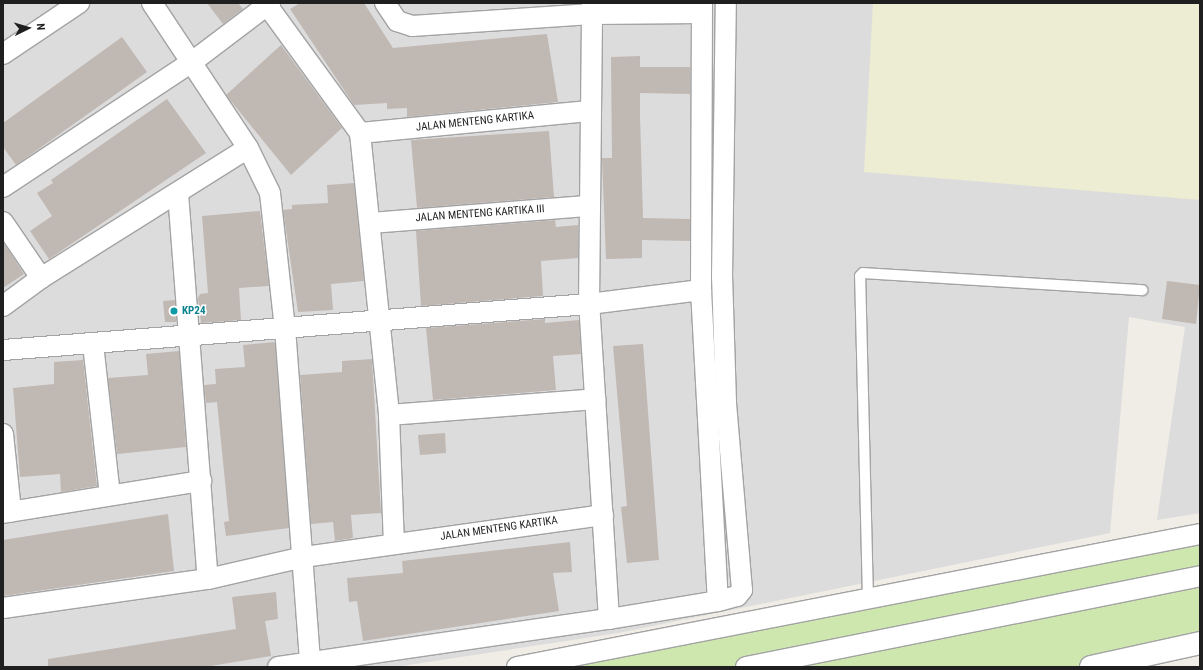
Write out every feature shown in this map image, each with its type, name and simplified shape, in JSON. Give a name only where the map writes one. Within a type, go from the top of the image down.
[{"type":"street","points":[[3,54],[79,3]]},
{"type":"street","points":[[152,3],[248,148],[270,193],[285,328],[304,558],[310,661]]},
{"type":"street","points":[[385,3],[397,21],[412,26],[492,12],[592,8],[702,8],[701,290],[718,601]]},
{"type":"street","points":[[278,667],[310,661],[609,619],[718,601],[737,596],[742,590],[726,402],[722,277],[726,3]]},
{"type":"street","points":[[3,186],[192,62],[269,4],[360,133],[381,320],[389,415],[394,544]]},
{"type":"street","points":[[592,8],[589,111],[589,304],[609,619]]},
{"type":"street","name":"JALAN MENTENG KARTIKA","points":[[360,133],[589,111]]},
{"type":"street","points":[[3,306],[41,278],[248,148]]},
{"type":"street","points":[[178,193],[208,578]]},
{"type":"street","name":"JALAN MENTENG KARTIKA III","points":[[371,223],[589,206]]},
{"type":"street","points":[[3,222],[41,278]]},
{"type":"street","points":[[3,350],[589,304],[701,290]]},
{"type":"street","points":[[93,344],[110,495]]},
{"type":"street","points":[[389,415],[596,399]]},
{"type":"street","points":[[3,434],[7,513],[201,481]]},
{"type":"street","name":"JALAN MENTENG KARTIKA","points":[[3,608],[208,578],[304,558],[394,544],[603,515]]},
{"type":"street","points":[[517,667],[1200,534]]},
{"type":"street","points":[[746,667],[1200,576]]},
{"type":"street","points":[[1091,667],[1200,643]]},
{"type":"lane","points":[[868,599],[860,276],[863,273],[1142,290]]},
{"type":"shaded area","points":[[3,3],[1200,3],[1200,513],[1157,520],[1185,327],[1129,317],[1110,533],[618,633],[395,667],[3,667]]},
{"type":"green space","points":[[873,3],[1200,3],[1200,200],[864,172]]},
{"type":"green space","points":[[1200,529],[1200,643],[1087,667],[510,667]]},
{"type":"building","points":[[207,3],[238,3],[243,9],[223,24]]},
{"type":"building","points":[[300,3],[364,3],[393,48],[547,34],[558,102],[407,117],[407,108],[387,109],[387,103],[354,105],[290,9]]},
{"type":"building","points":[[122,37],[147,72],[16,165],[3,147],[3,123]]},
{"type":"building","points":[[281,45],[342,128],[291,175],[226,95]]},
{"type":"building","points":[[640,56],[640,67],[690,67],[690,94],[640,93],[640,115],[643,218],[690,219],[690,241],[642,240],[642,258],[606,259],[602,158],[612,158],[611,57]]},
{"type":"building","points":[[167,99],[206,153],[49,259],[30,231],[52,216],[37,193],[53,183],[51,180]]},
{"type":"building","points":[[549,131],[554,197],[417,208],[411,140]]},
{"type":"building","points":[[354,183],[364,281],[331,284],[333,310],[298,312],[283,210],[292,209],[292,205],[328,203],[327,185]]},
{"type":"building","points":[[260,211],[269,286],[239,288],[241,320],[201,323],[198,298],[200,294],[208,293],[202,216]]},
{"type":"building","points":[[555,220],[556,227],[578,225],[578,258],[541,261],[543,296],[421,306],[416,231]]},
{"type":"building","points":[[3,242],[24,274],[3,288]]},
{"type":"building","points":[[1167,281],[1200,285],[1196,324],[1162,319]]},
{"type":"building","points":[[175,300],[176,322],[165,322],[163,301]]},
{"type":"building","points":[[545,319],[545,323],[579,320],[581,354],[553,356],[556,390],[433,400],[426,328]]},
{"type":"building","points":[[275,342],[289,528],[226,536],[224,522],[229,521],[217,402],[206,403],[204,385],[216,384],[215,369],[245,367],[243,345]]},
{"type":"building","points":[[643,344],[659,560],[627,563],[621,507],[627,506],[613,346]]},
{"type":"building","points":[[179,351],[186,447],[117,454],[108,378],[148,375],[146,354]]},
{"type":"building","points":[[372,359],[381,513],[351,515],[353,538],[335,541],[333,522],[311,524],[300,375],[342,372],[342,361]]},
{"type":"building","points":[[83,360],[97,486],[61,492],[60,474],[20,477],[13,388],[54,384],[54,362]]},
{"type":"building","points":[[445,433],[446,453],[420,455],[418,435]]},
{"type":"building","points":[[168,514],[174,571],[3,596],[3,540]]},
{"type":"building","points":[[570,542],[572,572],[553,573],[559,611],[363,641],[357,601],[349,602],[347,578],[403,573],[402,561]]},
{"type":"building","points":[[276,592],[278,619],[265,621],[271,656],[205,667],[48,667],[48,659],[236,629],[232,597]]},
{"type":"place","name":"KP24","points":[[174,311]]}]
